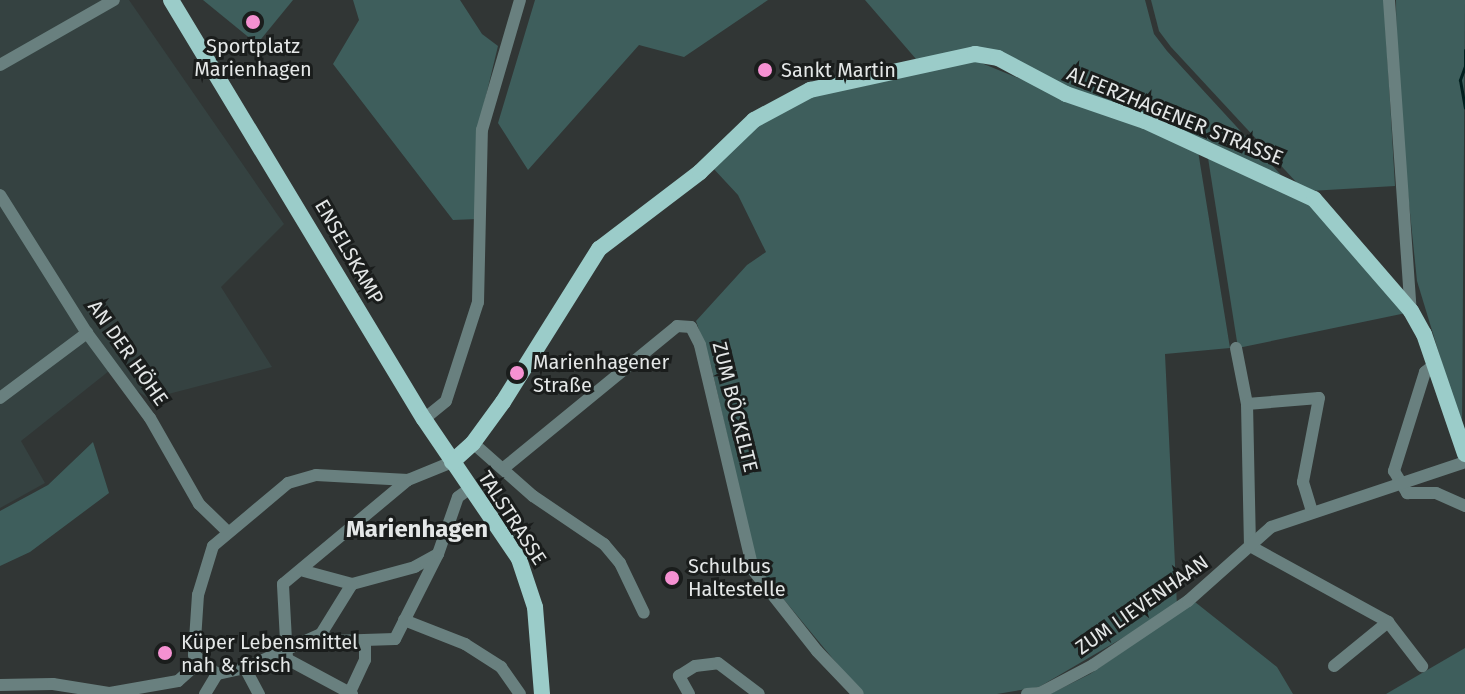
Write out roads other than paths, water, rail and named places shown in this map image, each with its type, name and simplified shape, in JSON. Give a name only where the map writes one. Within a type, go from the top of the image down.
[{"type":"main road","name":"ENSELSKAMP","points":[[155,0],[209,64]]},
{"type":"main road","name":"ENSELSKAMP","points":[[171,0],[452,462]]},
{"type":"main road","name":"ALFERZHAGENER STRASSE","points":[[473,443],[599,249],[619,230],[700,172],[754,120],[810,90],[916,63],[975,54],[998,58],[1066,94],[1145,121],[1291,185],[1332,213],[1411,311],[1435,364],[1465,454]]},
{"type":"main road","points":[[452,462],[473,443]]},
{"type":"main road","name":"TALSTRASSE","points":[[452,462],[530,582],[542,694]]},
{"type":"street","points":[[0,65],[114,0]]},
{"type":"street","points":[[424,419],[446,401],[478,302],[482,130],[520,0]]},
{"type":"street","points":[[1389,0],[1411,311]]},
{"type":"street","name":"AN DER HÖHE","points":[[0,195],[87,333],[150,418],[199,504],[226,530]]},
{"type":"street","name":"ZUM BÖCKELTE","points":[[505,467],[677,326],[691,327],[700,345],[753,570],[817,651],[858,694]]},
{"type":"street","points":[[0,398],[87,333]]},
{"type":"street","points":[[1236,348],[1247,404],[1250,546],[1388,622],[1422,666]]},
{"type":"street","points":[[1435,364],[1425,372],[1394,471],[1398,484],[1407,493],[1436,493],[1465,506]]},
{"type":"street","points":[[1247,404],[1319,398],[1303,482],[1312,511]]},
{"type":"street","points":[[473,443],[505,467],[533,496],[604,544],[620,563],[644,613]]},
{"type":"street","points":[[365,642],[365,660],[351,693],[293,664],[284,650],[283,584],[304,571],[353,522],[408,480],[452,462]]},
{"type":"street","name":"ZUM LIEVENHAAN","points":[[1027,694],[1040,693],[1093,665],[1200,592],[1271,527],[1465,462]]},
{"type":"street","points":[[352,584],[321,634],[245,668],[217,674],[198,663],[194,655],[198,595],[213,546],[226,530],[300,478],[408,480]]},
{"type":"street","points":[[321,634],[333,641],[395,639],[438,554],[458,497],[469,489]]},
{"type":"street","points":[[304,571],[352,584],[415,567],[438,554]]},
{"type":"street","points":[[404,620],[465,644],[501,667],[520,694]]},
{"type":"street","points":[[1334,666],[1388,622]]},
{"type":"street","points":[[0,685],[35,682],[110,693],[178,681],[198,663]]},
{"type":"street","points":[[689,694],[679,676],[695,666],[718,663],[759,694]]},
{"type":"street","points":[[245,668],[259,694]]},
{"type":"street","points":[[205,694],[217,674]]},
{"type":"waterway","points":[[1465,50],[1465,65]]},
{"type":"waterway","points":[[1465,66],[1460,80],[1465,108]]},
{"type":"place","name":"Sportplatz Marienhagen","points":[[253,22]]},
{"type":"place","name":"Sankt Martin","points":[[765,70]]},
{"type":"place","name":"Marienhagener Straße","points":[[517,373]]},
{"type":"place","name":"Schulbus Haltestelle","points":[[672,578]]},
{"type":"place","name":"Küper Lebensmittel nah & frisch","points":[[165,653]]},
{"type":"district","name":"Marienhagen","points":[[417,530]]}]
